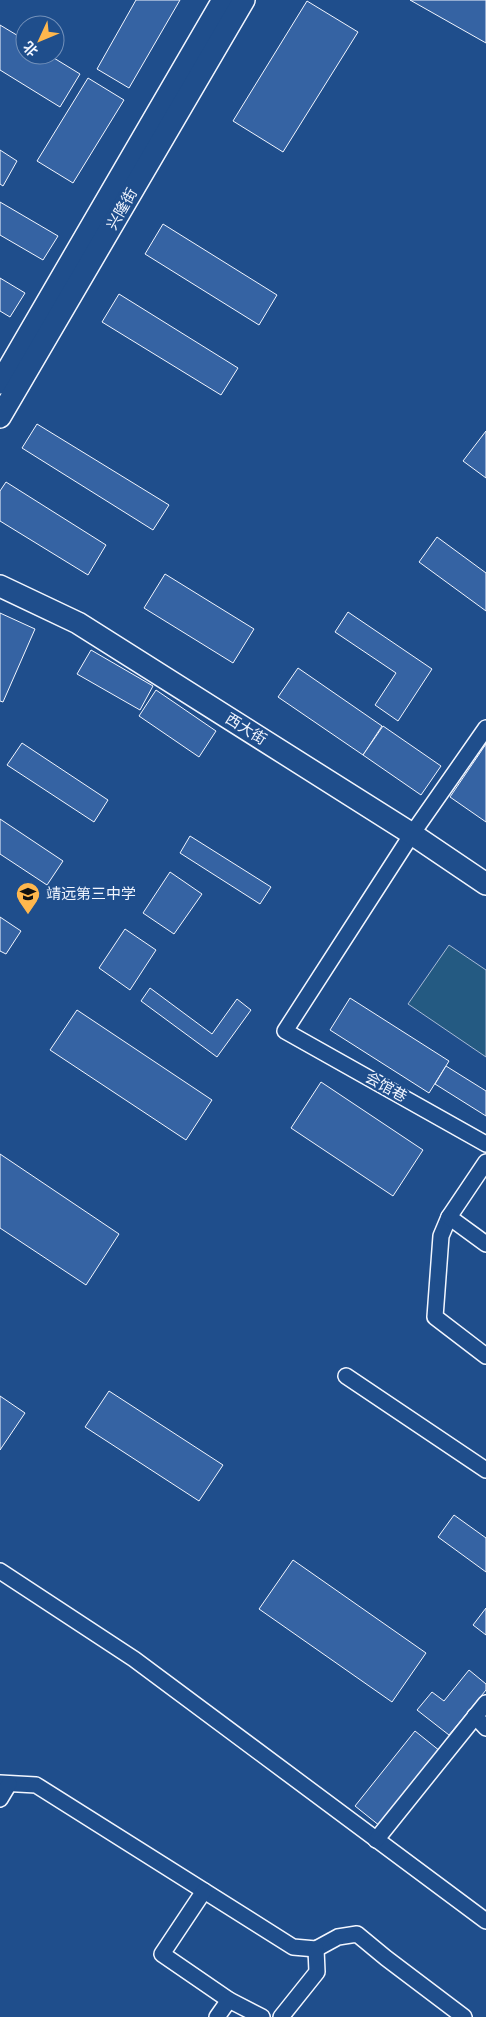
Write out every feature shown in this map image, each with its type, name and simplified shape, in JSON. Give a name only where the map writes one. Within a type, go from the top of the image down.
[{"type":"main road","name":"兴隆街","points":[[0,383],[223,0]]},
{"type":"main road","name":"兴隆街","points":[[0,417],[244,0]]},
{"type":"main road","name":"西大街","points":[[0,586],[78,623],[412,834],[486,884]]},
{"type":"street","points":[[412,834],[486,728]]},
{"type":"street","name":"会馆巷","points":[[412,834],[285,1031],[486,1144]]},
{"type":"street","points":[[486,1162],[449,1217],[441,1236],[435,1317],[486,1356]]},
{"type":"street","points":[[449,1217],[486,1244]]},
{"type":"street","points":[[346,1376],[486,1470]]},
{"type":"street","points":[[0,1571],[134,1659],[486,1921]]},
{"type":"street","points":[[376,1840],[486,1703]]},
{"type":"street","points":[[475,1716],[486,1728]]},
{"type":"street","points":[[0,1799],[5,1784],[36,1785],[293,1947],[316,1948],[338,1937],[357,1934],[464,2017]]},
{"type":"street","points":[[204,1891],[162,1954],[229,2000],[262,2017]]},
{"type":"street","points":[[281,2017],[317,1972],[316,1948]]},
{"type":"street","points":[[217,2017],[229,2000]]},
{"type":"shaded area","points":[[449,945],[486,970],[486,1057],[408,1004]]},
{"type":"building","points":[[136,0],[180,0],[129,88],[97,69]]},
{"type":"building","points":[[410,0],[486,0],[486,43]]},
{"type":"building","points":[[307,1],[358,32],[283,152],[233,121]]},
{"type":"building","points":[[0,25],[15,34],[15,65],[65,65],[80,74],[60,107],[0,70]]},
{"type":"building","points":[[88,78],[124,100],[73,183],[37,161]]},
{"type":"building","points":[[0,150],[17,161],[3,186],[0,184]]},
{"type":"building","points":[[0,202],[58,236],[43,260],[0,235]]},
{"type":"building","points":[[163,224],[277,295],[259,325],[145,254]]},
{"type":"building","points":[[0,278],[25,293],[10,317],[0,311]]},
{"type":"building","points":[[119,294],[238,368],[221,395],[102,322]]},
{"type":"building","points":[[37,424],[169,505],[153,530],[22,448]]},
{"type":"building","points":[[486,431],[486,478],[463,461]]},
{"type":"building","points":[[6,482],[106,545],[88,575],[0,521],[0,491]]},
{"type":"building","points":[[437,537],[486,573],[486,611],[419,562]]},
{"type":"building","points":[[165,574],[254,629],[233,663],[144,608]]},
{"type":"building","points":[[348,612],[432,669],[398,721],[375,705],[396,673],[335,632]]},
{"type":"building","points":[[0,613],[35,629],[3,702],[0,701]]},
{"type":"building","points":[[91,650],[153,686],[140,710],[77,674]]},
{"type":"building","points":[[298,668],[382,726],[363,755],[278,697]]},
{"type":"building","points":[[156,690],[216,731],[199,757],[139,716]]},
{"type":"building","points":[[383,726],[441,766],[421,795],[363,755]]},
{"type":"building","points":[[22,743],[108,800],[94,822],[7,765]]},
{"type":"building","points":[[486,744],[486,822],[450,797]]},
{"type":"building","points":[[0,819],[63,861],[47,885],[0,854]]},
{"type":"building","points":[[190,836],[271,887],[260,904],[180,853]]},
{"type":"building","points":[[170,872],[202,894],[174,934],[143,913]]},
{"type":"building","points":[[0,917],[21,931],[6,954],[0,951]]},
{"type":"building","points":[[125,929],[156,950],[130,990],[99,968]]},
{"type":"building","points":[[150,988],[212,1034],[237,999],[251,1010],[217,1057],[141,1001]]},
{"type":"building","points":[[350,998],[449,1061],[429,1093],[330,1030]]},
{"type":"building","points":[[77,1010],[212,1100],[186,1140],[50,1050]]},
{"type":"building","points":[[446,1066],[486,1091],[486,1116],[435,1084]]},
{"type":"building","points":[[321,1082],[423,1150],[393,1196],[291,1128]]},
{"type":"building","points":[[0,1154],[119,1234],[86,1285],[0,1228]]},
{"type":"building","points":[[109,1391],[223,1465],[199,1501],[85,1427]]},
{"type":"building","points":[[0,1396],[25,1413],[0,1450]]},
{"type":"building","points":[[454,1515],[486,1538],[486,1572],[438,1537]]},
{"type":"building","points":[[293,1560],[426,1653],[392,1702],[259,1609]]},
{"type":"building","points":[[486,1608],[486,1635],[473,1625]]},
{"type":"building","points":[[469,1670],[486,1684],[486,1690],[449,1735],[417,1710],[432,1692],[444,1701]]},
{"type":"building","points":[[415,1731],[440,1751],[380,1826],[355,1806]]},
{"type":"place","name":"靖远第三中学","points":[[28,915]]}]
